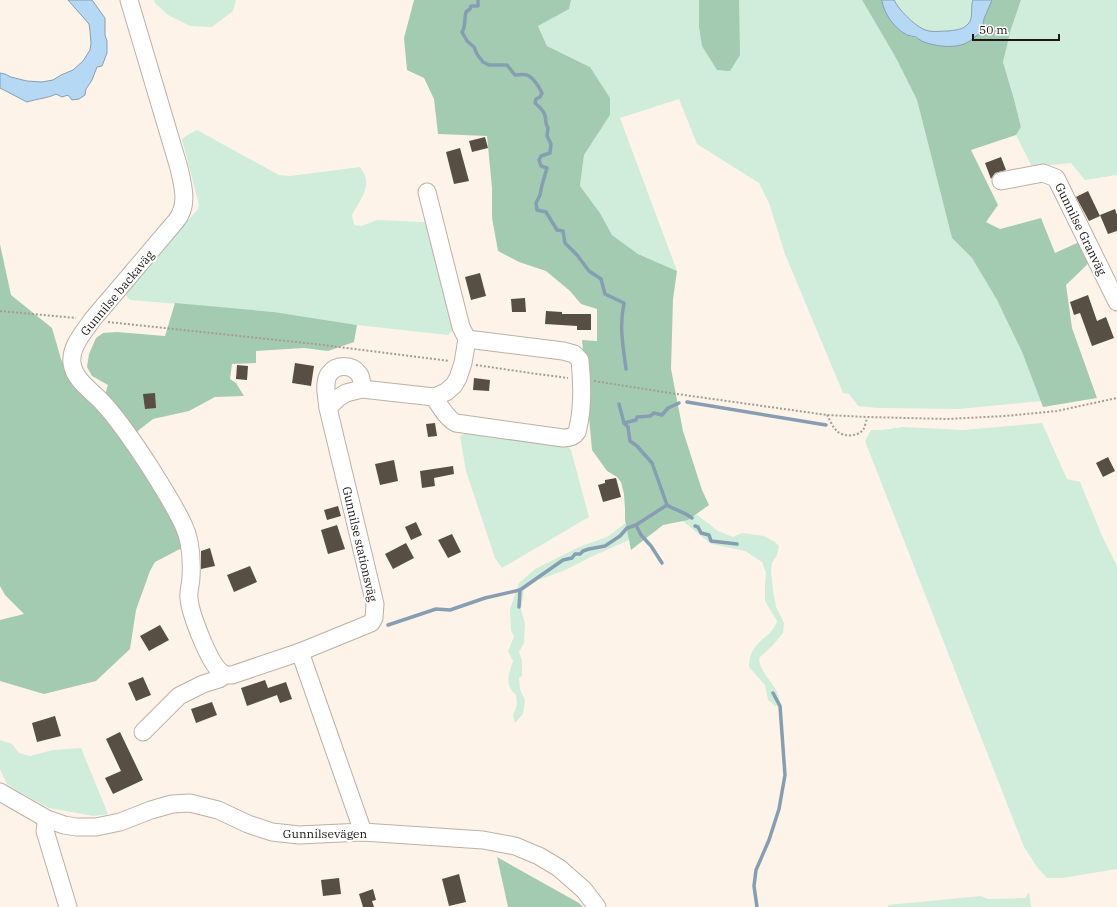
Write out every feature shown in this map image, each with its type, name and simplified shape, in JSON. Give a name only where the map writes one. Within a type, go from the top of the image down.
[{"type":"street","name":"Gunnilse backaväg","points":[[128,0],[179,168],[184,193],[183,206],[181,215],[92,320],[80,337],[75,346],[72,361],[73,369],[78,378],[116,417],[132,439],[156,476],[183,524],[187,534],[191,556],[189,593],[190,608],[208,654],[220,672],[225,675]]},
{"type":"street","name":"Gunnilse Granväg","points":[[1001,181],[1043,173],[1056,178],[1117,302]]},
{"type":"street","points":[[328,408],[338,398],[346,393],[362,389],[434,398],[446,392],[454,385],[460,372],[467,338],[461,327],[427,192]]},
{"type":"street","points":[[434,398],[450,419],[456,423],[563,438],[574,436],[577,432],[580,417],[582,379],[580,360],[574,354],[548,348],[467,338]]},
{"type":"street","name":"Gunnilse stationsväg","points":[[300,652],[371,623],[374,618],[375,604],[328,408],[326,393],[327,379],[329,374],[334,369],[342,366],[347,367],[358,372],[361,378],[362,389]]},
{"type":"street","points":[[143,732],[179,696],[203,684],[219,680],[225,675],[232,675],[300,652],[363,832]]},
{"type":"street","name":"Gunnilsevägen","points":[[0,792],[47,819],[64,825],[76,827],[96,827],[120,822],[172,804],[190,803],[218,810],[248,824],[272,832],[299,834],[363,832],[466,838],[516,846],[539,856],[559,868],[584,890],[597,907]]},
{"type":"street","points":[[47,819],[45,830],[68,907]]},
{"type":"path","points":[[0,311],[315,344],[582,379],[827,415],[947,419],[1005,416],[1057,410],[1117,398]]},
{"type":"path","points":[[827,415],[836,431],[851,436],[864,429],[867,417]]},
{"type":"green space","points":[[154,0],[236,0],[233,11],[212,27],[190,26],[168,15],[155,3]]},
{"type":"green space","points":[[414,0],[571,0],[569,9],[538,26],[547,46],[590,67],[610,98],[610,115],[584,155],[580,186],[600,213],[612,235],[638,254],[677,271],[673,299],[671,369],[683,431],[702,490],[709,505],[688,520],[663,525],[631,550],[625,520],[624,494],[621,482],[617,477],[607,471],[592,450],[582,340],[597,341],[597,309],[581,304],[570,291],[546,271],[519,262],[498,251],[492,218],[492,188],[487,136],[438,134],[434,99],[424,78],[407,70],[404,38]]},
{"type":"green space","points":[[571,0],[699,0],[699,27],[739,23],[739,0],[862,0],[896,58],[917,100],[952,238],[972,258],[997,300],[1022,352],[1041,401],[959,409],[878,408],[858,406],[849,394],[843,393],[785,254],[769,203],[759,183],[697,144],[679,99],[620,118],[677,271],[638,254],[612,235],[600,213],[580,186],[584,155],[610,115],[590,67],[547,46],[538,25],[569,9]]},
{"type":"green space","points":[[699,0],[739,0],[740,55],[730,71],[717,70],[702,46],[699,27]]},
{"type":"green space","points":[[862,0],[881,0],[883,6],[907,35],[935,45],[952,46],[982,31],[984,19],[992,0],[1021,0],[1011,29],[1003,62],[1021,127],[1016,135],[971,150],[998,205],[986,222],[1000,229],[1041,218],[1055,253],[1079,242],[1092,260],[1066,285],[1072,328],[1097,398],[1043,407],[1022,352],[997,300],[972,258],[952,238],[917,100],[896,58]]},
{"type":"green space","points":[[894,0],[973,0],[971,19],[966,26],[959,29],[935,32],[929,31],[919,27],[911,20],[899,8]]},
{"type":"green space","points":[[1021,0],[1117,0],[1117,175],[1085,180],[1071,163],[1032,167],[1016,135],[1021,127],[1003,62],[1011,29]]},
{"type":"green space","points":[[197,130],[279,175],[290,176],[360,167],[365,176],[366,186],[363,196],[352,215],[354,225],[361,226],[377,220],[425,222],[453,323],[453,330],[448,335],[357,325],[274,312],[130,300],[126,294],[198,209],[199,205],[182,139]]},
{"type":"green space","points":[[0,244],[11,295],[52,328],[61,359],[71,379],[104,397],[108,385],[92,376],[87,367],[89,354],[96,338],[103,333],[117,332],[165,336],[175,303],[274,312],[357,325],[354,342],[328,351],[304,348],[256,351],[256,363],[232,364],[230,379],[236,383],[244,396],[215,397],[189,411],[153,419],[139,430],[127,444],[179,523],[182,548],[155,562],[150,571],[136,610],[130,649],[96,681],[44,694],[0,681],[0,620],[24,614],[5,595],[0,586]]},
{"type":"green space","points":[[1042,423],[1067,479],[1080,482],[1103,538],[1117,566],[1117,869],[1062,878],[1047,878],[1037,867],[1024,847],[865,441],[871,430],[903,427],[963,430]]},
{"type":"green space","points":[[469,432],[565,444],[571,450],[589,517],[502,568],[495,558],[466,471],[460,436]]},
{"type":"green space","points":[[692,511],[718,531],[733,537],[742,533],[764,536],[779,546],[777,555],[772,563],[771,571],[776,607],[784,623],[783,633],[759,658],[764,672],[778,694],[781,705],[775,706],[768,700],[765,685],[749,667],[750,658],[756,646],[768,635],[777,621],[765,601],[766,573],[762,562],[745,551],[711,544],[679,518],[649,525],[627,541],[563,571],[538,580],[524,590],[521,609],[525,624],[524,643],[519,652],[522,661],[522,676],[519,678],[520,689],[525,700],[523,714],[515,723],[513,715],[517,705],[516,695],[510,687],[508,679],[513,661],[508,651],[514,637],[511,630],[510,609],[519,583],[535,569],[579,547],[607,537],[635,516]]},
{"type":"green space","points":[[0,740],[12,744],[19,753],[30,756],[53,750],[81,748],[108,814],[93,816],[49,808],[7,784],[0,769]]},
{"type":"green space","points":[[497,857],[579,903],[583,907],[508,907]]},
{"type":"green space","points":[[1029,892],[1031,907],[888,907],[888,905],[981,896],[988,899],[1025,898]]},
{"type":"water","points":[[68,0],[92,0],[105,18],[107,53],[102,66],[97,67],[92,80],[86,89],[85,95],[79,99],[72,100],[68,95],[62,97],[56,94],[50,97],[27,102],[0,88],[0,73],[27,81],[42,82],[53,80],[73,70],[83,61],[90,50],[91,43],[89,24]]},
{"type":"water","points":[[881,0],[894,0],[915,24],[926,30],[935,32],[948,31],[964,27],[970,22],[971,19],[973,0],[992,0],[984,19],[982,31],[964,44],[947,46],[922,41],[916,37],[907,35],[898,29],[885,11]]},
{"type":"building","points":[[485,137],[488,148],[472,152],[469,141]]},
{"type":"building","points":[[460,148],[469,181],[454,184],[446,152]]},
{"type":"building","points":[[1001,157],[1006,170],[995,173],[991,179],[985,163]]},
{"type":"building","points":[[1088,191],[1100,216],[1089,221],[1076,197]]},
{"type":"building","points":[[1115,209],[1117,215],[1117,231],[1108,234],[1100,215]]},
{"type":"building","points":[[480,273],[486,296],[471,300],[465,277]]},
{"type":"building","points":[[1088,295],[1097,321],[1106,317],[1114,338],[1092,346],[1080,313],[1074,315],[1070,302]]},
{"type":"building","points":[[525,298],[526,312],[512,312],[511,299]]},
{"type":"building","points":[[546,311],[562,312],[562,314],[591,314],[591,330],[577,330],[577,326],[545,324]]},
{"type":"building","points":[[295,363],[314,366],[311,386],[292,383]]},
{"type":"building","points":[[237,365],[248,366],[247,380],[236,379]]},
{"type":"building","points":[[474,378],[490,380],[489,391],[473,390]]},
{"type":"building","points":[[155,393],[156,408],[145,409],[143,394]]},
{"type":"building","points":[[435,423],[437,436],[428,437],[426,424]]},
{"type":"building","points":[[1108,457],[1115,471],[1103,477],[1096,463]]},
{"type":"building","points":[[394,460],[398,481],[380,485],[375,464]]},
{"type":"building","points":[[453,466],[454,474],[434,478],[435,486],[422,488],[420,471]]},
{"type":"building","points":[[616,478],[621,497],[603,502],[598,485],[605,483],[605,480]]},
{"type":"building","points":[[338,506],[341,516],[327,520],[324,510]]},
{"type":"building","points":[[416,522],[422,535],[411,540],[405,527]]},
{"type":"building","points":[[337,525],[345,549],[328,554],[321,530]]},
{"type":"building","points":[[452,534],[461,552],[448,558],[438,540]]},
{"type":"building","points":[[406,543],[414,558],[393,569],[385,554]]},
{"type":"building","points":[[210,548],[215,566],[201,569],[201,551]]},
{"type":"building","points":[[250,566],[257,582],[234,592],[227,575]]},
{"type":"building","points":[[160,625],[169,640],[149,651],[140,636]]},
{"type":"building","points":[[143,677],[151,695],[136,701],[128,683]]},
{"type":"building","points":[[265,680],[268,688],[286,682],[292,699],[280,703],[277,695],[247,706],[241,688]]},
{"type":"building","points":[[212,702],[217,715],[196,723],[191,709]]},
{"type":"building","points":[[55,716],[61,736],[37,742],[32,723]]},
{"type":"building","points":[[120,732],[143,780],[113,794],[105,778],[121,771],[106,739]]},
{"type":"building","points":[[459,874],[466,902],[449,906],[442,879]]},
{"type":"building","points":[[339,878],[341,894],[323,896],[321,880]]},
{"type":"building","points":[[373,889],[376,900],[372,901],[374,907],[363,907],[359,894]]},
{"type":"waterway","points":[[478,0],[478,6],[471,6],[466,12],[462,32],[467,41],[474,47],[483,62],[489,65],[507,65],[515,75],[524,74],[531,77],[542,93],[540,97],[536,99],[535,103],[541,108],[546,118],[548,128],[547,136],[551,144],[550,153],[541,156],[539,160],[541,166],[547,168],[540,195],[536,203],[537,210],[546,212],[557,230],[563,231],[565,243],[577,255],[589,271],[601,279],[605,294],[624,303],[622,328],[626,369]]},
{"type":"waterway","points":[[687,402],[826,425]]},
{"type":"waterway","points":[[624,423],[636,420],[637,417],[650,416],[654,413],[662,415],[668,408],[679,403]]},
{"type":"waterway","points":[[619,404],[624,423],[628,427],[630,441],[637,446],[652,463],[667,505],[692,518]]},
{"type":"waterway","points":[[388,625],[436,609],[450,610],[485,598],[520,590],[563,560],[572,558],[575,554],[580,554],[583,551],[605,546],[620,536],[627,528],[636,525],[667,505]]},
{"type":"waterway","points":[[636,525],[641,535],[651,546],[662,563]]},
{"type":"waterway","points":[[695,526],[698,527],[701,533],[709,535],[711,541],[737,544]]},
{"type":"waterway","points":[[519,607],[520,590]]},
{"type":"waterway","points":[[757,907],[754,886],[756,870],[769,840],[779,809],[785,775],[780,706],[773,693]]}]
